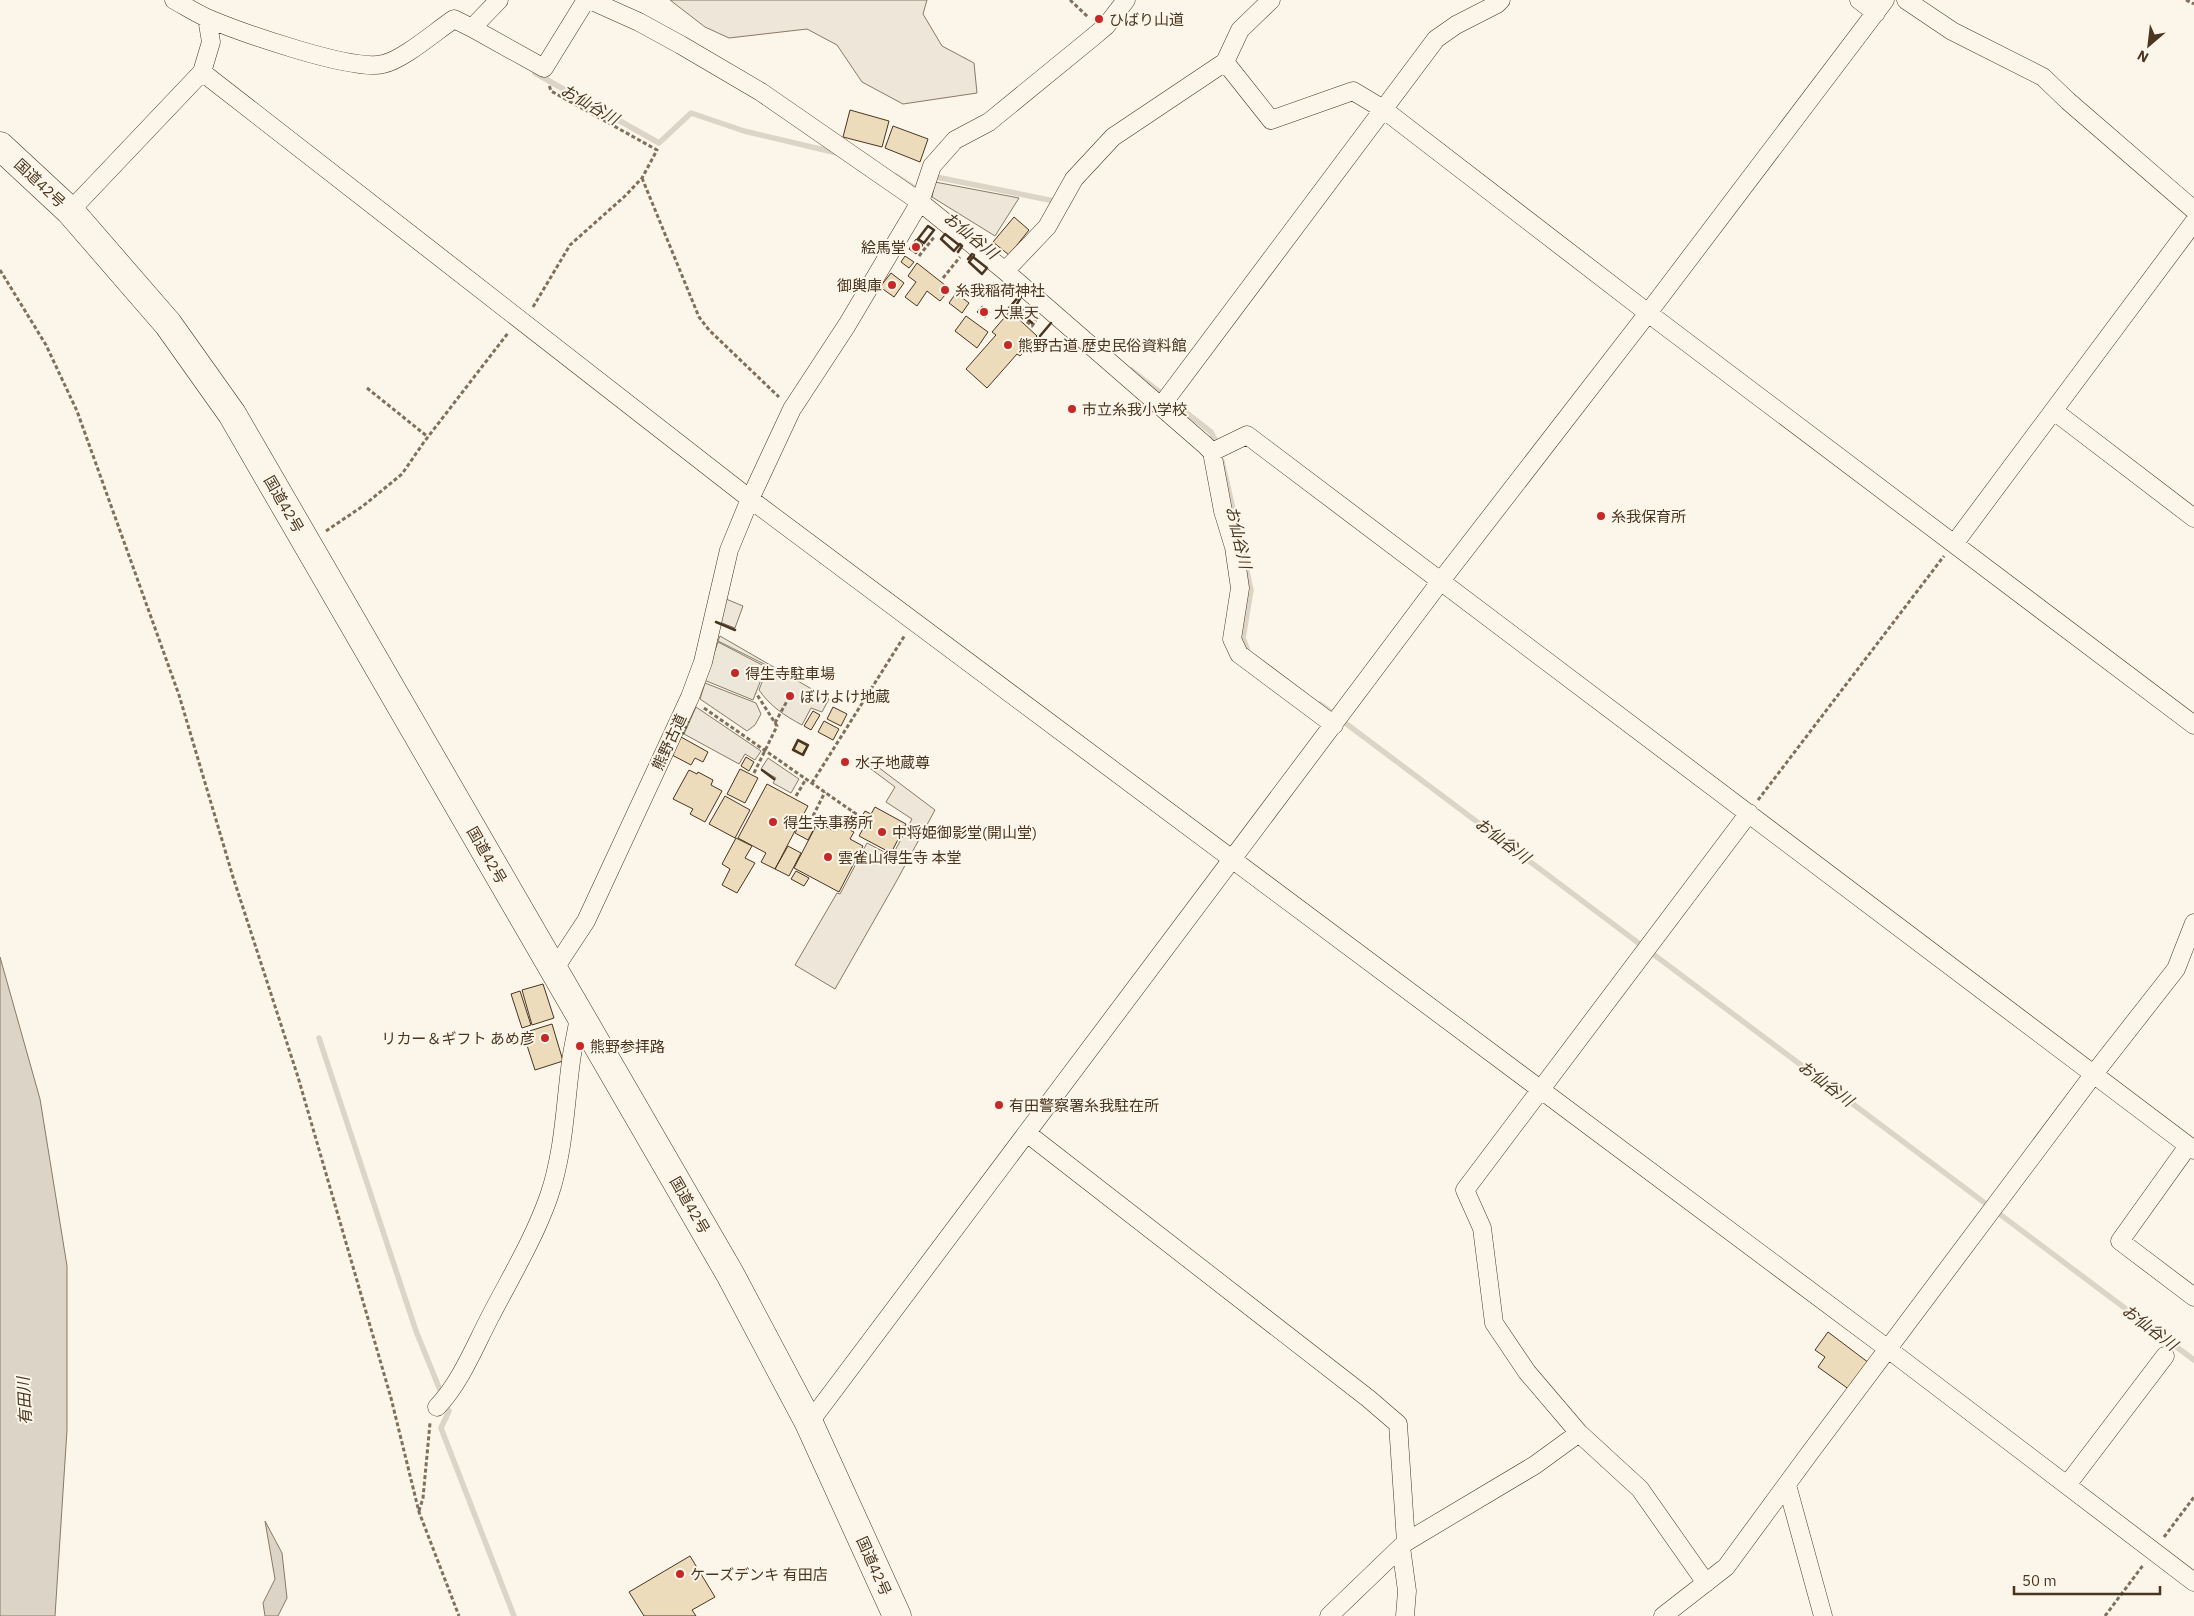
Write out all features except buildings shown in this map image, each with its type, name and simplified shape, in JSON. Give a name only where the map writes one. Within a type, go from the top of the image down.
[{"type":"highway","name":"国道42号","points":[[0,146],[70,211],[168,324],[232,414],[730,1274],[809,1424],[896,1616]]},
{"type":"street","points":[[174,0],[207,18],[302,51],[348,63],[383,65],[395,60],[454,19],[544,68],[588,0],[639,22],[761,92],[920,202],[1005,271],[1212,452],[1223,511],[1234,547],[1240,588],[1232,639],[1239,654],[1334,725]]},
{"type":"street","points":[[472,28],[499,0]]},
{"type":"street","name":"熊野古道","points":[[553,971],[586,921],[690,697],[703,662],[729,550],[750,499],[792,409],[847,325],[920,202],[932,166],[956,140],[988,122],[1043,80],[1106,26],[1126,0]]},
{"type":"street","points":[[1005,271],[1046,227],[1074,179],[1113,137],[1224,62],[1240,30],[1271,0]]},
{"type":"street","points":[[1161,406],[1436,39],[1456,25],[1497,4],[1501,0]]},
{"type":"street","points":[[809,1424],[1234,860],[1440,582],[1648,313],[1881,6],[1859,0]]},
{"type":"street","points":[[1906,0],[1952,31],[2043,77],[2075,108],[2194,210]]},
{"type":"street","points":[[70,211],[202,72],[211,42],[207,18]]},
{"type":"street","points":[[1224,62],[1271,120],[1353,91],[1383,109],[1648,313],[2194,725]]},
{"type":"street","points":[[202,72],[750,499],[1888,1349],[2194,1582]]},
{"type":"street","points":[[1954,544],[2194,222]]},
{"type":"street","points":[[2054,411],[2194,518]]},
{"type":"street","points":[[1212,452],[1247,435],[2191,1148],[2120,1241],[2194,1296]]},
{"type":"street","points":[[1706,1583],[1640,1489],[1579,1433],[1527,1372],[1494,1323],[1482,1228],[1465,1190],[1749,813]]},
{"type":"street","points":[[1663,1616],[1726,1567],[2093,1075],[2176,969],[2194,924]]},
{"type":"street","points":[[437,1407],[460,1372],[535,1232],[550,1193],[564,1130],[571,1060],[579,1016]]},
{"type":"street","points":[[1028,1134],[1369,1399],[1398,1424],[1407,1591],[1405,1616]]},
{"type":"street","points":[[2067,1485],[2165,1356]]},
{"type":"street","points":[[1329,1616],[1404,1544],[1536,1465],[1579,1433]]},
{"type":"street","points":[[1786,1485],[1823,1616]]},
{"type":"path","points":[[1070,0],[1091,20]]},
{"type":"path","points":[[2186,0],[2194,4]]},
{"type":"path","points":[[306,542],[345,520],[402,474],[428,437],[522,320],[570,245],[626,196],[642,178],[657,150],[551,91],[544,68]]},
{"type":"path","points":[[642,178],[699,317],[709,330],[792,409]]},
{"type":"path","points":[[919,256],[934,236],[938,239]]},
{"type":"path","points":[[953,251],[960,257]]},
{"type":"path","points":[[943,278],[964,253]]},
{"type":"path","points":[[0,270],[46,344],[77,411],[178,695],[233,877],[298,1077],[391,1398],[419,1512],[459,1616]]},
{"type":"path","points":[[1017,313],[1032,326]]},
{"type":"path","points":[[368,388],[428,437]]},
{"type":"path","points":[[1749,813],[1954,544]]},
{"type":"path","points":[[812,783],[869,689],[914,621]]},
{"type":"path","points":[[754,773],[777,726],[756,693]]},
{"type":"path","points":[[775,723],[787,701]]},
{"type":"path","points":[[696,702],[859,816]]},
{"type":"path","points":[[796,796],[806,779]]},
{"type":"path","points":[[813,816],[825,792]]},
{"type":"path","points":[[847,826],[854,812]]},
{"type":"path","points":[[419,1512],[423,1498],[429,1424],[437,1407]]},
{"type":"shaded area","points":[[670,0],[927,0],[923,14],[942,46],[974,63],[977,93],[903,104],[862,82],[837,45],[807,29],[729,38],[705,27]]},
{"type":"shaded area","points":[[935,182],[1019,198],[995,236],[932,197]]},
{"type":"shaded area","points":[[726,599],[743,606],[735,628],[717,621]]},
{"type":"shaded area","points":[[720,636],[829,699],[822,712],[811,708],[802,725],[778,710],[759,690],[768,666],[718,641]]},
{"type":"shaded area","name":"得生寺駐車場","points":[[718,642],[766,667],[753,700],[704,680]]},
{"type":"shaded area","points":[[705,683],[756,703],[761,714],[755,725],[747,731],[700,699]]},
{"type":"shaded area","points":[[696,707],[761,751],[755,760],[745,754],[739,764],[684,734]]},
{"type":"shaded area","points":[[768,758],[799,779],[791,793],[773,783],[776,778],[761,769]]},
{"type":"shaded area","points":[[870,761],[935,810],[835,989],[795,965],[837,893],[840,894],[867,843],[892,856],[912,819],[886,802],[895,787],[867,766]]},
{"type":"water","name":"有田川","points":[[0,957],[40,1099],[67,1266],[67,1430],[55,1616],[0,1616]]},
{"type":"water","points":[[265,1521],[282,1553],[287,1598],[278,1616],[265,1616],[263,1603],[275,1579]]},
{"type":"waterway","name":"お仙谷川","points":[[535,73],[659,143],[691,113],[744,131],[837,153]]},
{"type":"waterway","name":"お仙谷川","points":[[896,176],[913,187]]},
{"type":"waterway","points":[[936,177],[1054,201]]},
{"type":"waterway","name":"お仙谷川","points":[[1131,370],[1211,432],[1219,447]]},
{"type":"waterway","name":"お仙谷川","points":[[1222,461],[1239,535]]},
{"type":"waterway","name":"お仙谷川","points":[[1243,553],[1251,590],[1243,638],[1248,651]]},
{"type":"waterway","name":"お仙谷川","points":[[1320,704],[2194,1360]]},
{"type":"waterway","points":[[319,1038],[416,1331],[442,1395]]},
{"type":"waterway","points":[[447,1408],[449,1411],[441,1428],[514,1616]]},
{"type":"hedge","points":[[682,734],[688,721]]},
{"type":"fence","points":[[957,252],[962,246],[959,244]]},
{"type":"fence","points":[[968,260],[972,255],[975,257]]},
{"type":"fence","points":[[1005,290],[1008,284]]},
{"type":"wall","points":[[928,226],[934,230],[924,243],[918,239],[928,226]]},
{"type":"wall","points":[[945,234],[959,245],[954,251],[941,239],[945,234]]},
{"type":"wall","points":[[958,252],[962,246],[960,244]]},
{"type":"wall","points":[[968,259],[972,254],[974,255]]},
{"type":"wall","points":[[973,257],[987,268],[982,274],[969,262],[973,257]]},
{"type":"wall","points":[[994,284],[995,287],[1005,291],[1009,284]]},
{"type":"wall","points":[[1003,315],[1020,295],[1021,297],[1017,304]]},
{"type":"wall","points":[[1024,307],[1021,313],[1032,323]]},
{"type":"wall","points":[[1040,336],[1051,323]]},
{"type":"wall","points":[[716,622],[735,630]]},
{"type":"wall","points":[[798,740],[808,745],[803,755],[793,750],[798,740]]},
{"type":"wall","points":[[762,770],[774,779]]},
{"type":"place","name":"ひばり山道","points":[[1099,19]]},
{"type":"place","name":"絵馬堂","points":[[916,247]]},
{"type":"place","name":"御輿庫","points":[[892,285]]},
{"type":"place","name":"糸我稲荷神社","points":[[945,290]]},
{"type":"place","name":"大黒天","points":[[984,312]]},
{"type":"place","name":"熊野古道 歴史民俗資料館","points":[[1008,345]]},
{"type":"place","name":"市立糸我小学校","points":[[1072,409]]},
{"type":"place","name":"糸我保育所","points":[[1601,516]]},
{"type":"place","name":"得生寺駐車場","points":[[735,673]]},
{"type":"place","name":"ぼけよけ地蔵","points":[[790,696]]},
{"type":"place","name":"水子地蔵尊","points":[[845,762]]},
{"type":"place","name":"得生寺事務所","points":[[773,822]]},
{"type":"place","name":"中将姫御影堂(開山堂)","points":[[882,832]]},
{"type":"place","name":"雲雀山得生寺 本堂","points":[[828,857]]},
{"type":"place","name":"リカー＆ギフト あめ彦","points":[[545,1038]]},
{"type":"place","name":"熊野参拝路","points":[[580,1046]]},
{"type":"place","name":"有田警察署糸我駐在所","points":[[999,1105]]},
{"type":"place","name":"ケーズデンキ 有田店","points":[[680,1574]]}]
